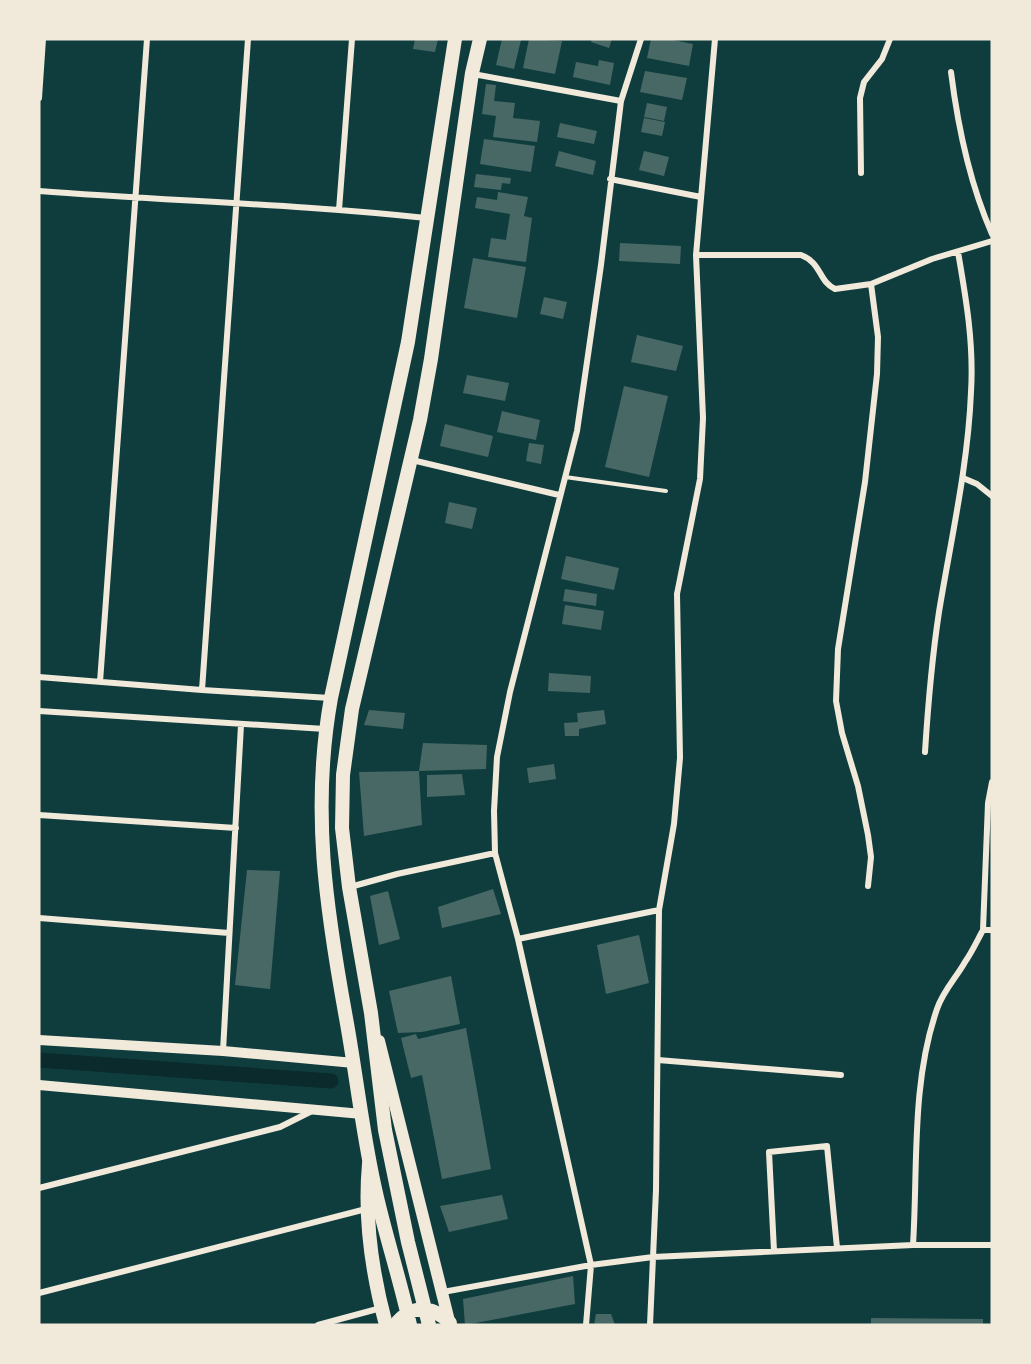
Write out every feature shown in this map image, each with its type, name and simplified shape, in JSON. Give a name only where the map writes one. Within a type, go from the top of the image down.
[{"type":"main road","points":[[409,1319],[369,1159],[331,934],[321,850],[321,772],[331,698],[408,342],[455,39]]},
{"type":"main road","points":[[429,1325],[408,1242],[385,1130],[371,1013],[342,828],[343,775],[352,710],[412,460],[431,359],[472,73],[480,39]]},
{"type":"main road","points":[[371,1013],[450,1324]]},
{"type":"main road","points":[[369,1159],[366,1209],[386,1325]]},
{"type":"main road","points":[[395,1325],[425,1308]]},
{"type":"main road","points":[[425,1308],[441,1313],[450,1324]]},
{"type":"street","points":[[39,98],[43,39]]},
{"type":"street","points":[[100,682],[147,39]]},
{"type":"street","points":[[202,690],[248,39]]},
{"type":"street","points":[[339,210],[352,39]]},
{"type":"street","points":[[586,1325],[591,1265],[518,939],[495,853],[494,811],[497,757],[513,681],[577,431],[621,101],[641,39]]},
{"type":"street","points":[[650,1325],[656,1190],[659,910],[674,824],[680,758],[677,594],[700,479],[703,418],[696,255],[716,39]]},
{"type":"street","points":[[861,173],[860,98],[864,82],[882,59],[890,39]]},
{"type":"street","points":[[951,72],[969,171],[976,196],[992,234]]},
{"type":"street","points":[[472,73],[621,101]]},
{"type":"street","points":[[610,179],[700,197]]},
{"type":"street","points":[[39,191],[135,199],[339,210],[427,218]]},
{"type":"street","points":[[696,255],[801,255],[810,259],[825,281],[836,289],[871,284],[932,259],[992,241]]},
{"type":"street","points":[[925,752],[934,649],[963,478],[971,393],[972,355],[968,311],[958,252]]},
{"type":"street","points":[[868,886],[871,857],[868,835],[836,701],[838,649],[865,482],[878,374],[878,337],[871,284]]},
{"type":"street","points":[[412,460],[559,495]]},
{"type":"street","points":[[963,478],[977,484],[992,496]]},
{"type":"street","points":[[39,677],[331,698]]},
{"type":"street","points":[[39,711],[241,726],[325,729]]},
{"type":"street","points":[[223,1051],[241,726]]},
{"type":"street","points":[[913,1245],[920,1095],[927,1046],[938,1007],[951,981],[965,963],[983,930],[988,803],[992,782]]},
{"type":"street","points":[[39,815],[236,828]]},
{"type":"street","points":[[350,887],[397,874],[495,853]]},
{"type":"street","points":[[518,939],[659,910]]},
{"type":"street","points":[[39,918],[229,933]]},
{"type":"street","points":[[983,930],[992,930]]},
{"type":"street","points":[[39,1040],[223,1051],[354,1063]]},
{"type":"street","points":[[658,1060],[842,1075]]},
{"type":"street","points":[[39,1085],[362,1114]]},
{"type":"street","points":[[39,1188],[280,1127],[314,1110]]},
{"type":"street","points":[[774,1251],[768,1152],[827,1146],[837,1248]]},
{"type":"street","points":[[39,1293],[366,1209]]},
{"type":"street","points":[[443,1292],[591,1265],[653,1257],[913,1245],[992,1245]]},
{"type":"street","points":[[318,1325],[382,1308]]},
{"type":"lane","points":[[564,477],[666,491]]},
{"type":"building","points":[[415,39],[438,39],[435,52],[413,49]]},
{"type":"building","points":[[502,39],[521,40],[514,69],[496,65]]},
{"type":"building","points":[[529,39],[562,41],[555,74],[523,68]]},
{"type":"building","points":[[592,39],[612,39],[609,48],[591,42]]},
{"type":"building","points":[[651,39],[668,39],[693,44],[689,66],[647,58]]},
{"type":"building","points":[[599,60],[614,63],[610,85],[573,77],[576,62],[598,66]]},
{"type":"building","points":[[645,71],[687,78],[682,100],[640,92]]},
{"type":"building","points":[[486,84],[496,85],[494,101],[515,103],[513,118],[540,121],[537,142],[493,137],[496,116],[482,114]]},
{"type":"building","points":[[647,103],[667,107],[664,121],[644,117]]},
{"type":"building","points":[[644,118],[665,122],[662,136],[641,132]]},
{"type":"building","points":[[560,123],[597,131],[594,144],[557,137]]},
{"type":"building","points":[[484,139],[535,146],[531,172],[480,164]]},
{"type":"building","points":[[559,151],[596,161],[593,175],[555,166]]},
{"type":"building","points":[[644,151],[669,157],[664,176],[639,170]]},
{"type":"building","points":[[476,174],[511,178],[510,184],[502,183],[501,190],[474,187]]},
{"type":"building","points":[[498,192],[528,197],[524,216],[532,218],[526,262],[488,257],[491,238],[506,240],[510,214],[475,208],[477,197],[497,200]]},
{"type":"building","points":[[620,243],[681,246],[680,264],[619,261]]},
{"type":"building","points":[[473,258],[526,267],[517,318],[464,308]]},
{"type":"building","points":[[544,297],[567,302],[563,319],[540,314]]},
{"type":"building","points":[[637,335],[683,346],[676,371],[631,362]]},
{"type":"building","points":[[467,375],[509,383],[505,401],[463,393]]},
{"type":"building","points":[[624,386],[668,396],[649,477],[605,467]]},
{"type":"building","points":[[502,411],[540,420],[536,440],[497,432]]},
{"type":"building","points":[[445,424],[493,436],[488,457],[440,446]]},
{"type":"building","points":[[529,443],[544,445],[541,464],[526,461]]},
{"type":"building","points":[[449,502],[477,508],[472,529],[445,523]]},
{"type":"building","points":[[566,556],[619,568],[614,590],[561,579]]},
{"type":"building","points":[[565,589],[597,594],[596,606],[563,601]]},
{"type":"building","points":[[565,605],[604,611],[601,630],[562,624]]},
{"type":"building","points":[[549,673],[591,676],[590,693],[548,691]]},
{"type":"building","points":[[369,710],[405,713],[403,729],[364,725]]},
{"type":"building","points":[[604,710],[606,724],[579,729],[579,736],[565,736],[564,723],[578,722],[577,713]]},
{"type":"building","points":[[423,743],[487,745],[486,769],[419,771]]},
{"type":"building","points":[[554,764],[556,779],[529,783],[527,768]]},
{"type":"building","points":[[419,771],[422,825],[364,836],[359,772]]},
{"type":"building","points":[[462,774],[465,795],[427,797],[427,775]]},
{"type":"building","points":[[247,870],[280,871],[270,989],[235,985]]},
{"type":"building","points":[[493,889],[501,914],[442,928],[438,907]]},
{"type":"building","points":[[388,891],[400,939],[379,945],[370,896]]},
{"type":"building","points":[[639,935],[649,983],[606,994],[597,945]]},
{"type":"building","points":[[451,976],[460,1024],[422,1032],[398,1033],[389,991]]},
{"type":"building","points":[[466,1028],[491,1169],[442,1179],[422,1075],[411,1078],[401,1038],[416,1034],[418,1039]]},
{"type":"building","points":[[502,1195],[508,1219],[449,1232],[440,1206]]},
{"type":"building","points":[[573,1276],[575,1304],[465,1325],[463,1299]]},
{"type":"building","points":[[596,1314],[611,1314],[615,1325],[594,1325]]},
{"type":"building","points":[[871,1318],[983,1319],[983,1325],[871,1325]]},
{"type":"waterway","points":[[39,1060],[331,1081]]}]
